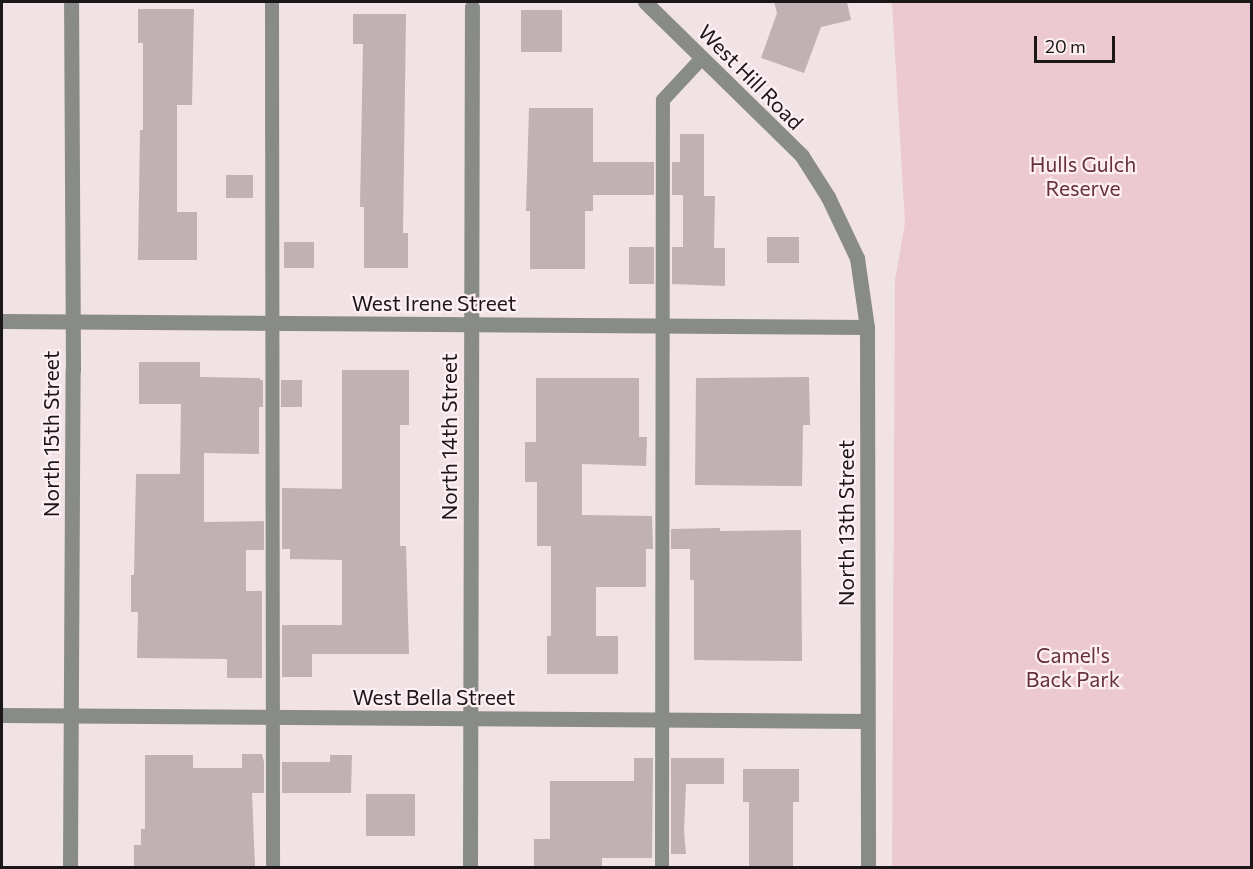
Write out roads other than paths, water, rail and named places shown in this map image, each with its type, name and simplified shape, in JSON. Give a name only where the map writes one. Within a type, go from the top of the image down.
[{"type":"street","name":"North 15th Street","points":[[70,867],[73,322],[71,2]]},
{"type":"street","name":"West Hill Road","points":[[645,2],[802,156],[822,188]]},
{"type":"street","name":"North 14th Street","points":[[470,867],[472,7]]},
{"type":"street","name":"North 13th Street","points":[[822,188],[856,258],[867,327],[868,867]]},
{"type":"street","name":"West Irene Street","points":[[2,321],[867,327]]},
{"type":"street","name":"West Bella Street","points":[[2,715],[867,721]]},
{"type":"lane","points":[[272,2],[273,867]]},
{"type":"lane","points":[[662,867],[663,100],[702,58]]},
{"type":"park label","name":"Hulls Gulch Reserve","points":[[1083,176]]},
{"type":"park label","name":"Camel's Back Park","points":[[1073,667]]}]
